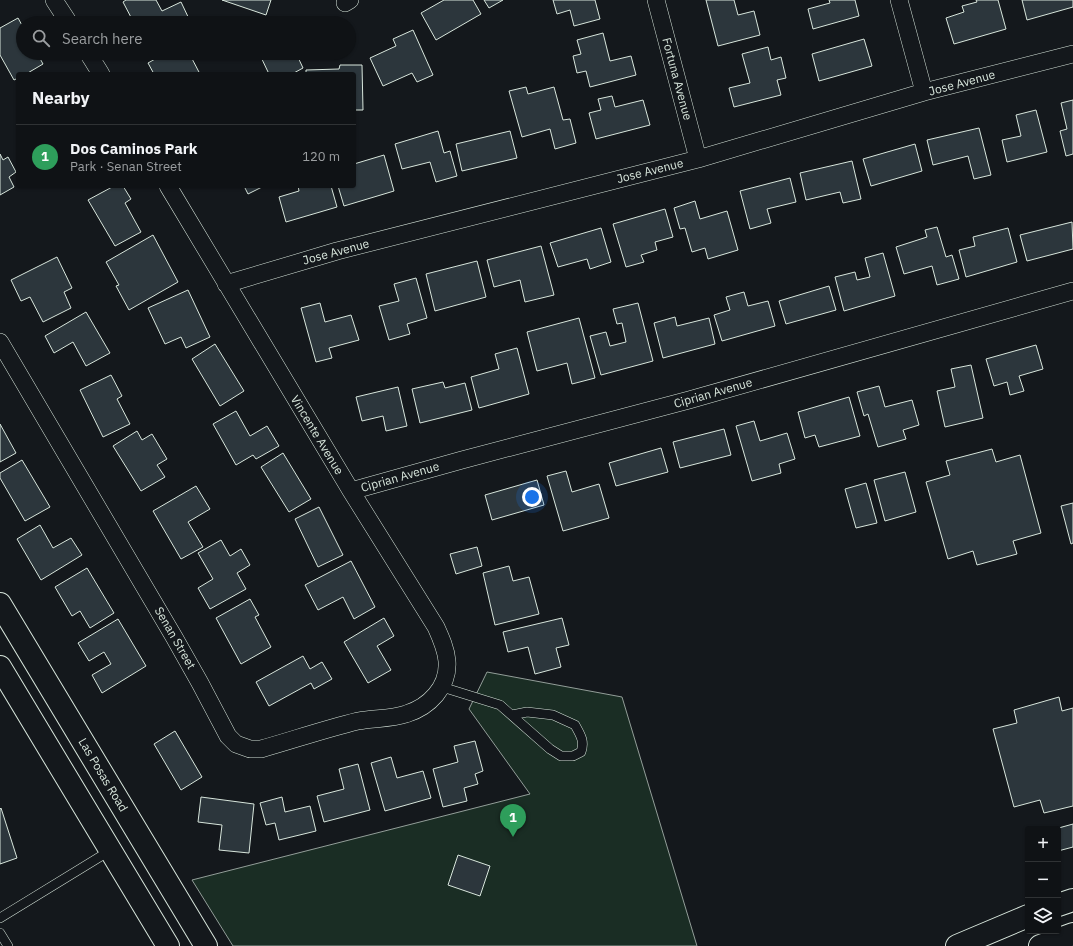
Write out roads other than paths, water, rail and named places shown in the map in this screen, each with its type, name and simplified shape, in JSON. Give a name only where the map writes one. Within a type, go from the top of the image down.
[{"type":"main road","name":"Las Posas Road","points":[[0,604],[206,946]]},
{"type":"main road","points":[[0,667],[168,946]]},
{"type":"main road","points":[[110,850],[122,846],[130,846],[190,946]]},
{"type":"main road","points":[[1061,904],[1073,900]]},
{"type":"main road","points":[[957,946],[1025,917]]},
{"type":"main road","points":[[1040,946],[1073,934]]},
{"type":"street","points":[[54,0],[64,16]]},
{"type":"street","name":"Fortuna Avenue","points":[[656,0],[698,159]]},
{"type":"street","points":[[899,0],[924,92]]},
{"type":"street","name":"Jose Avenue","points":[[226,284],[337,251],[698,159],[924,92],[1073,54]]},
{"type":"street","points":[[92,60],[100,72]]},
{"type":"street","name":"Vincente Avenue","points":[[169,188],[351,491],[436,627],[443,641],[447,661],[447,672],[442,687]]},
{"type":"street","name":"Ciprian Avenue","points":[[351,491],[689,400],[1073,291]]},
{"type":"street","name":"Senan Street","points":[[0,342],[174,637],[228,736],[236,744],[250,749],[261,749],[358,721],[404,715],[419,710],[432,700],[442,687]]},
{"type":"lane","points":[[442,687],[500,705],[550,749],[561,756],[573,756],[582,752],[584,745],[575,725],[553,715],[527,712],[512,715]]},
{"type":"lane","points":[[0,918],[110,850]]},
{"type":"lane","points":[[0,933],[8,946]]},
{"type":"place","name":"Dos Caminos Park","points":[[513,837]]}]
